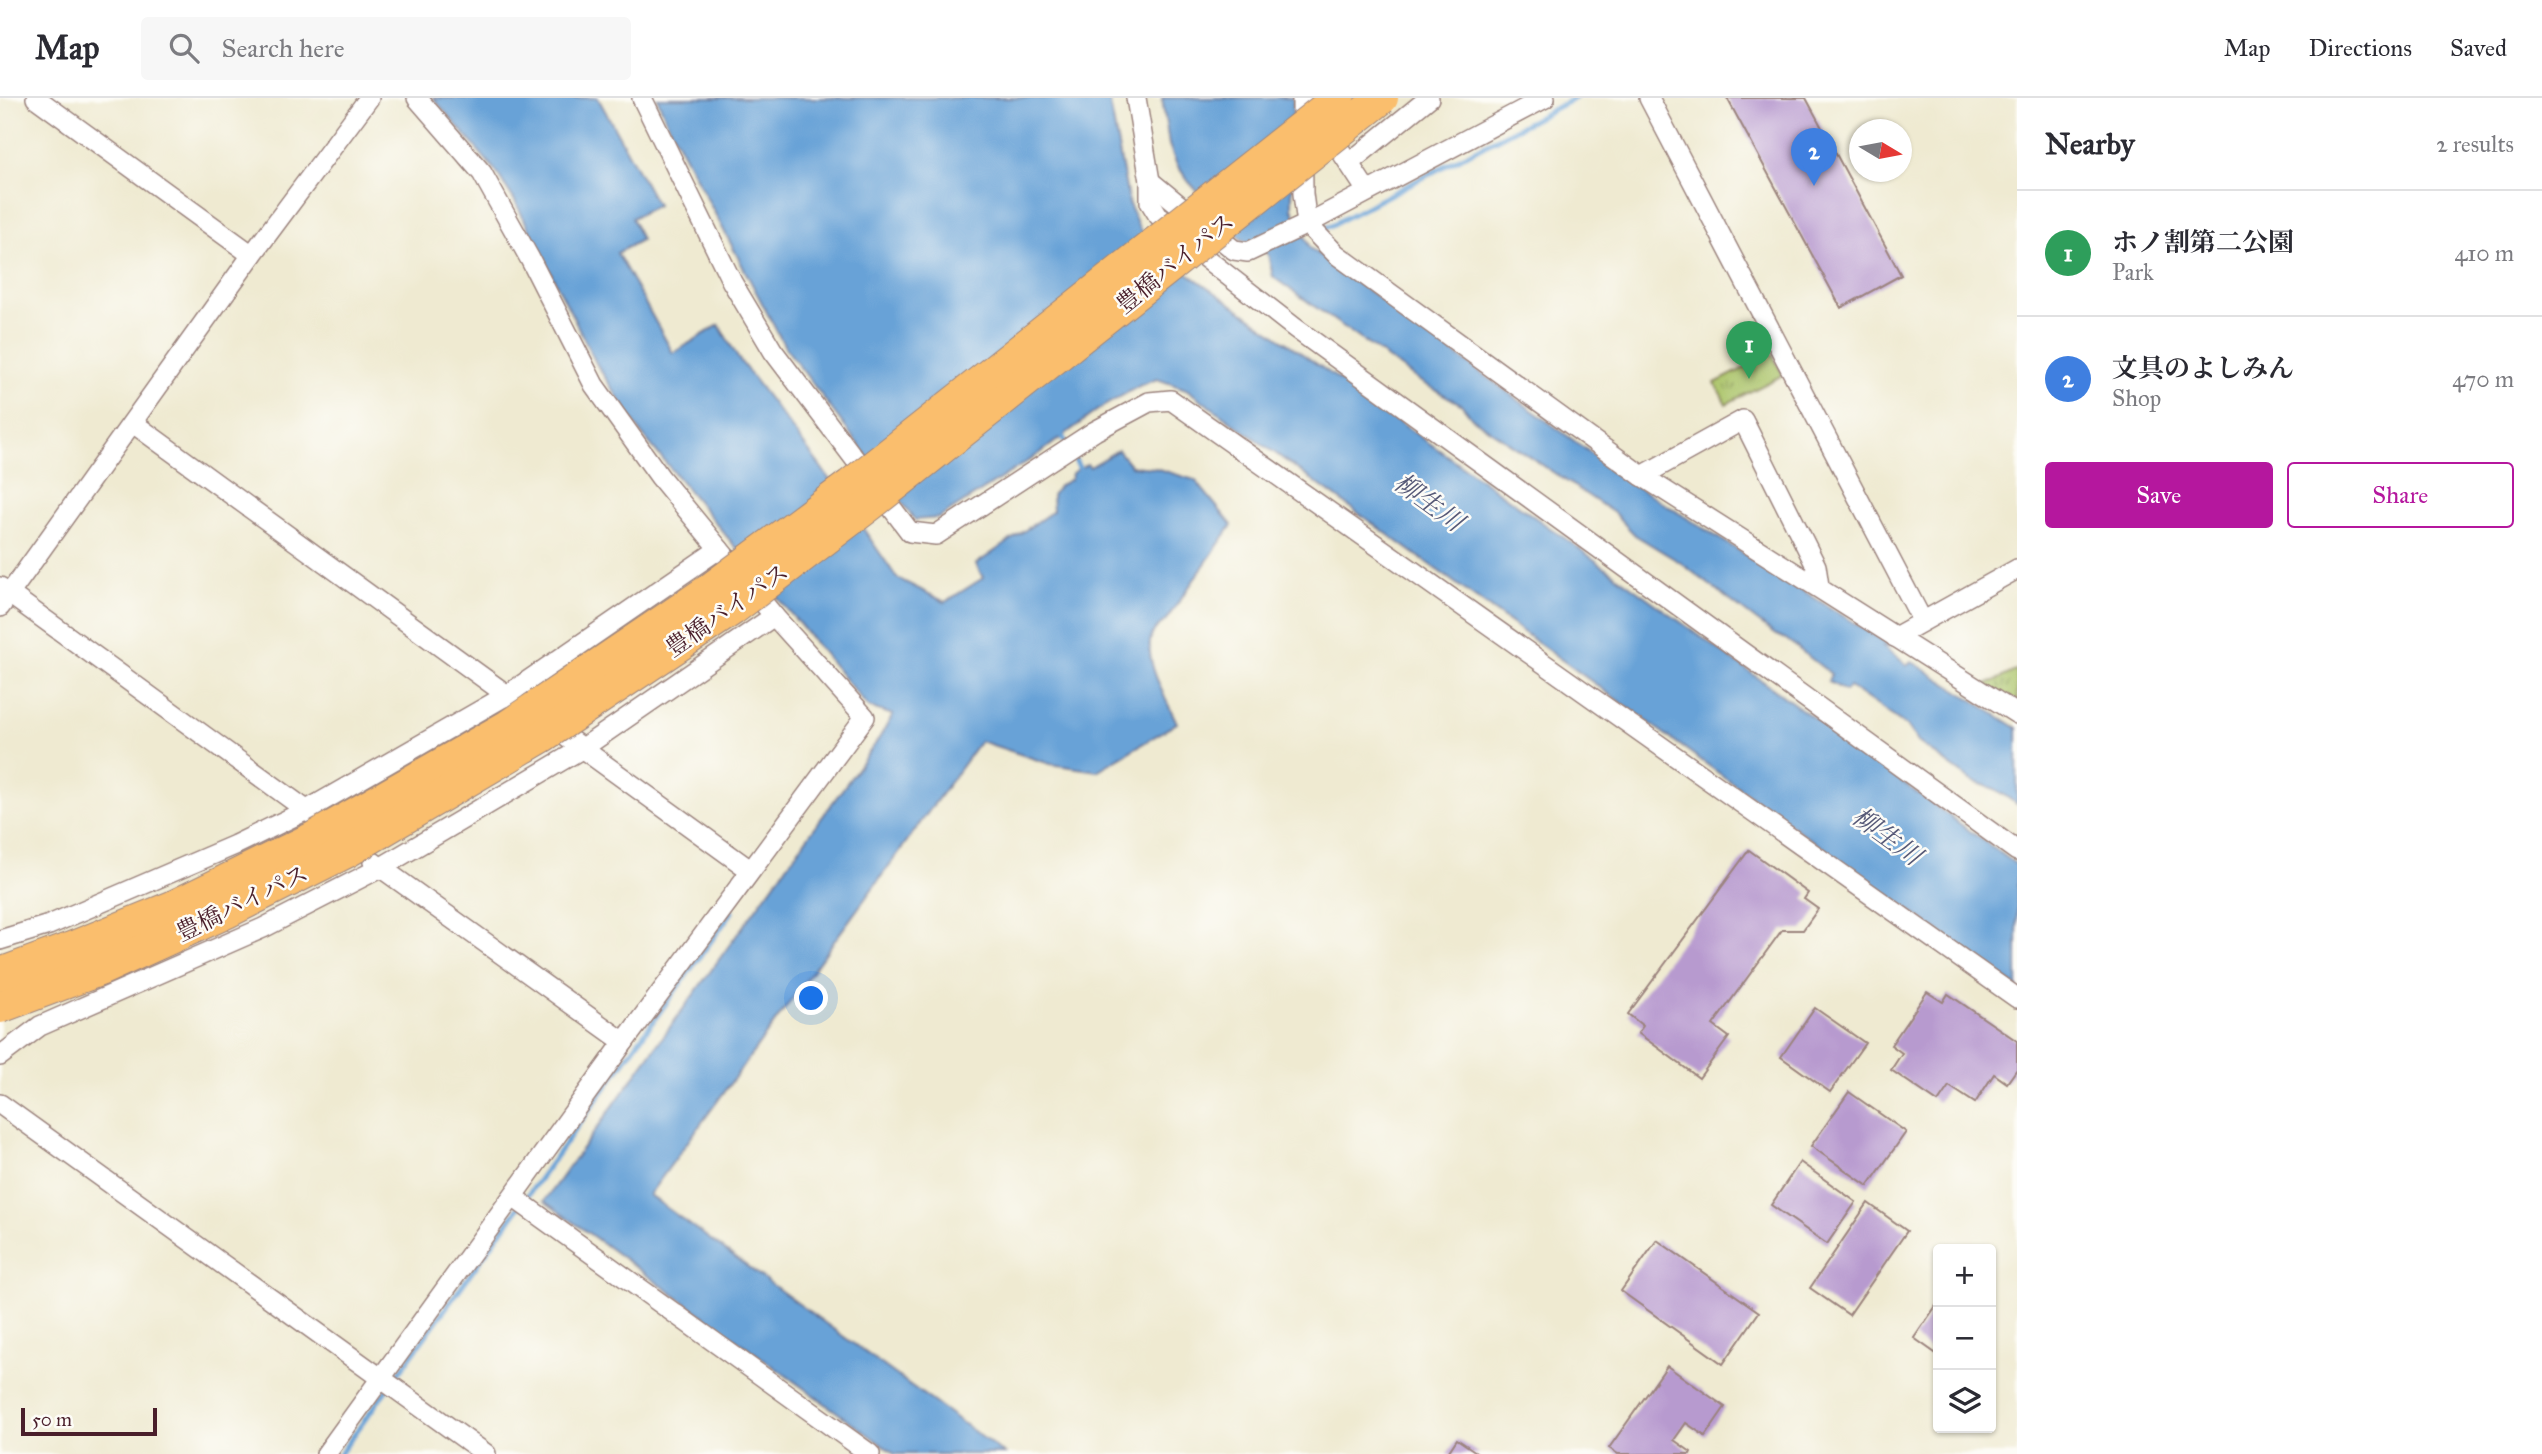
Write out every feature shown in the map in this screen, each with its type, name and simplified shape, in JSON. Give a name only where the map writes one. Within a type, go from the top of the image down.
[{"type":"highway","name":"豊橋バイパス","points":[[0,974],[172,907],[302,844],[508,726],[709,590],[839,493],[1338,98]]},
{"type":"highway","name":"豊橋バイパス","points":[[0,1007],[102,969],[239,906],[348,851],[544,736],[733,609],[849,521],[1382,98]]},
{"type":"street","points":[[36,98],[252,255]]},
{"type":"street","points":[[369,98],[252,255],[133,423],[3,596],[307,810],[380,868],[624,1042]]},
{"type":"street","points":[[326,1454],[624,1042],[865,717],[774,616],[660,477],[594,385],[530,259],[482,173],[417,98]]},
{"type":"street","points":[[642,98],[732,282],[773,351],[910,532],[936,535],[1079,442],[1149,402],[1171,400],[2017,998]]},
{"type":"street","points":[[1136,98],[1150,181],[1150,202],[1176,235],[1223,274],[1685,612],[1862,736],[1869,745],[2017,850]]},
{"type":"street","points":[[1304,98],[1367,191]]},
{"type":"street","points":[[1304,98],[1303,194],[1308,225],[1336,254],[1642,476],[2017,714]]},
{"type":"street","points":[[1349,163],[1429,98]]},
{"type":"street","points":[[1150,181],[1234,250],[1248,252],[1308,225],[1367,191],[1545,98]]},
{"type":"street","points":[[1649,98],[1922,620]]},
{"type":"street","points":[[1642,476],[1743,420],[1815,566],[1819,586]]},
{"type":"street","points":[[133,423],[750,870]]},
{"type":"street","points":[[0,940],[50,925],[235,845],[307,810],[507,695],[719,549]]},
{"type":"street","points":[[1895,638],[1922,620],[2017,569]]},
{"type":"street","points":[[0,1056],[40,1026],[263,928],[380,868],[583,748],[774,616]]},
{"type":"street","points":[[0,1104],[486,1454]]},
{"type":"street","points":[[513,1198],[870,1454]]},
{"type":"green space","points":[[1772,354],[1783,375],[1726,404],[1715,383]]},
{"type":"green space","points":[[2017,670],[2017,703],[1986,685]]},
{"type":"water","points":[[433,98],[598,98],[657,205],[632,218],[641,240],[617,253],[673,353],[719,325],[738,358],[821,467],[897,578],[945,602],[983,578],[976,564],[1053,511],[1052,495],[1060,485],[1071,479],[1072,473],[1087,464],[1090,467],[1118,450],[1131,466],[1155,468],[1195,480],[1232,525],[1166,620],[1155,630],[1150,641],[1156,677],[1177,723],[1097,771],[1050,764],[980,741],[649,1195],[1005,1454],[895,1454],[544,1201],[878,740],[893,715],[868,707],[641,433],[597,365],[515,201],[495,170]]},
{"type":"water","name":"柳生川","points":[[657,98],[1109,98],[1129,204],[1139,228],[1159,253],[1570,542],[2017,865],[2017,988],[1186,389],[1157,379],[1141,385],[1099,409],[1039,454],[939,518],[915,520],[785,347],[669,126]]},
{"type":"water","points":[[1162,98],[1293,98],[1292,208],[1310,248],[1636,486],[1891,646],[1883,646],[1907,665],[1911,661],[2017,728],[2017,804],[1995,789],[1972,781],[1918,742],[1907,726],[1856,691],[1849,687],[1845,691],[1828,681],[1831,674],[1681,563],[1635,535],[1614,513],[1472,418],[1461,404],[1421,382],[1273,277],[1268,254],[1241,239],[1177,165],[1169,145]]},
{"type":"building","points":[[1727,98],[1806,98],[1901,275],[1841,308]]},
{"type":"building","points":[[1749,850],[1808,893],[1804,899],[1818,909],[1803,930],[1782,930],[1713,1025],[1729,1037],[1699,1078],[1638,1033],[1643,1026],[1628,1014]]},
{"type":"building","points":[[1927,992],[1943,1002],[1948,994],[2017,1041],[2017,1069],[2007,1083],[1994,1074],[1975,1103],[1949,1086],[1938,1102],[1891,1070],[1902,1053],[1891,1045]]},
{"type":"building","points":[[1815,1008],[1865,1043],[1830,1092],[1781,1057]]},
{"type":"building","points":[[1849,1092],[1906,1132],[1868,1186],[1811,1146]]},
{"type":"building","points":[[1800,1162],[1856,1202],[1827,1244],[1771,1205]]},
{"type":"building","points":[[1868,1203],[1907,1231],[1849,1315],[1810,1288]]},
{"type":"building","points":[[1657,1240],[1759,1312],[1723,1364],[1621,1291]]},
{"type":"building","points":[[1933,1310],[1933,1351],[1914,1338]]},
{"type":"building","points":[[1667,1366],[1725,1407],[1705,1436],[1686,1423],[1674,1440],[1691,1452],[1690,1454],[1618,1454],[1609,1448]]},
{"type":"building","points":[[1457,1439],[1479,1454],[1447,1454]]},
{"type":"waterway","points":[[1320,231],[1575,98]]},
{"type":"waterway","points":[[1060,432],[1082,473]]},
{"type":"waterway","points":[[525,1199],[732,912]]},
{"type":"waterway","points":[[393,1381],[519,1207]]},
{"type":"waterway","points":[[340,1454],[387,1389]]},
{"type":"place","name":"文具のよしみん","points":[[1814,186]]},
{"type":"place","name":"ホノ割第二公園","points":[[1749,379]]}]
